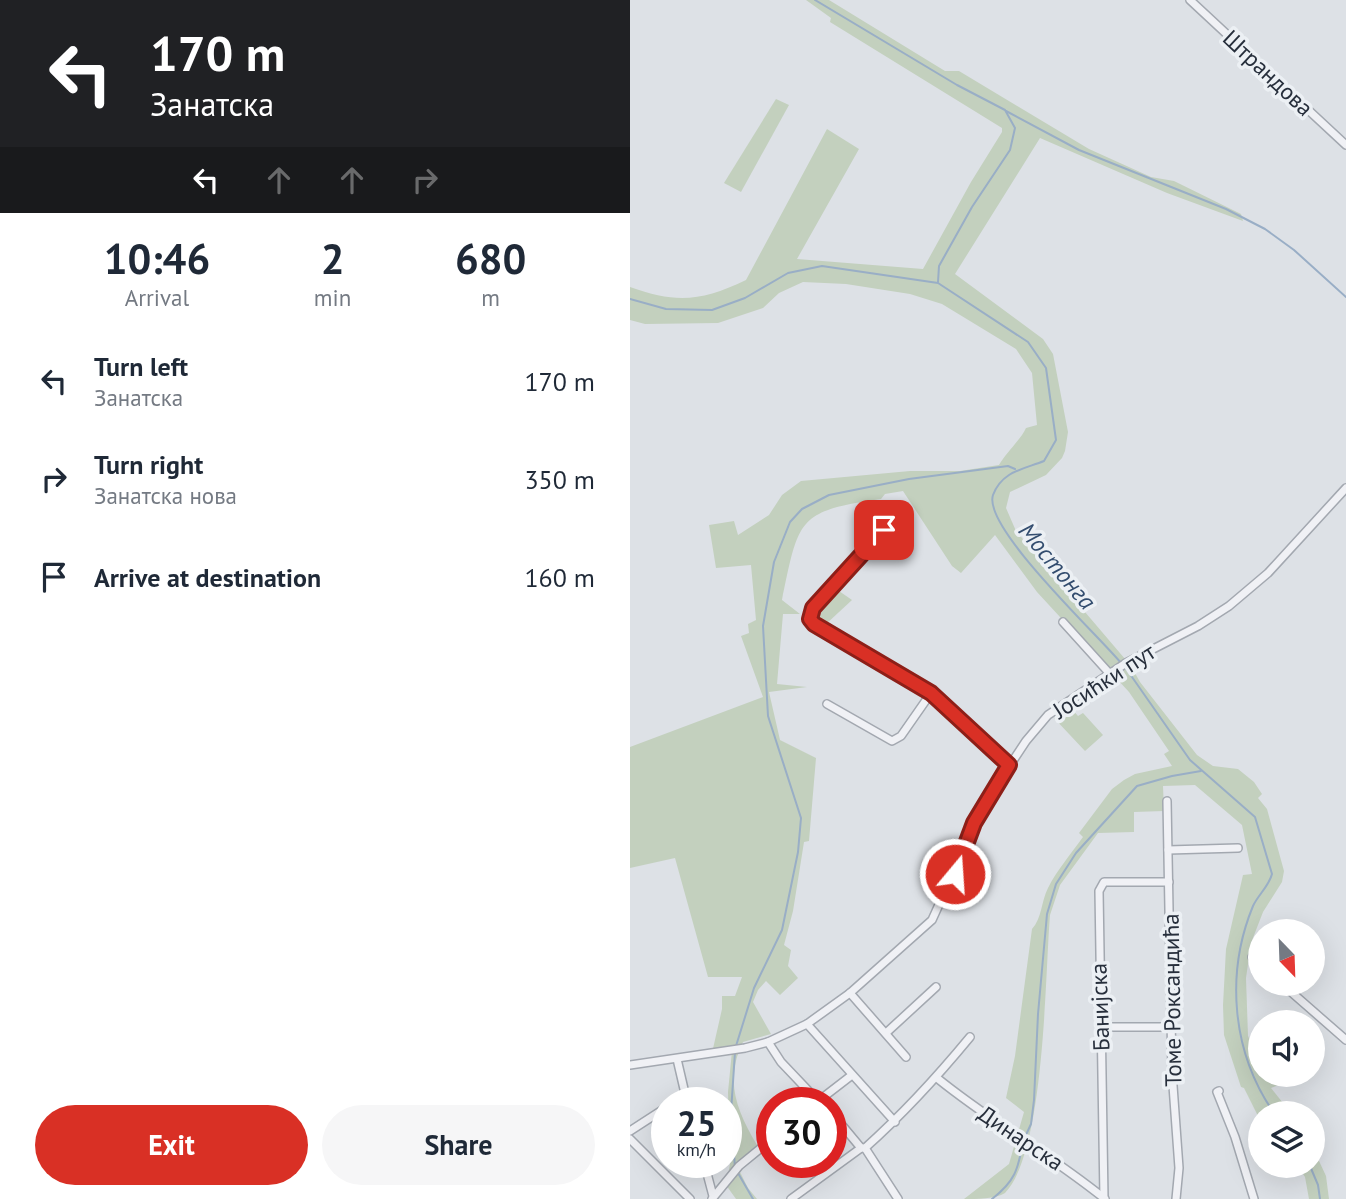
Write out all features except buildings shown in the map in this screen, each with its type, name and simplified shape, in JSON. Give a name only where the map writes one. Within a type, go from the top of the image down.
[{"type":"street","name":"Штрандова","points":[[1190,0],[1346,145]]},
{"type":"street","name":"Јосићки пут","points":[[630,1065],[745,1048],[768,1042],[807,1024],[850,993],[932,920],[955,874],[974,823],[1009,765],[1048,715],[1126,663],[1198,626],[1241,597],[1268,573],[1346,488]]},
{"type":"street","points":[[884,530],[813,608],[810,619],[814,624],[931,693],[1009,765]]},
{"type":"street","points":[[1063,622],[1112,673]]},
{"type":"street","points":[[827,704],[892,741],[901,736],[931,693]]},
{"type":"street","name":"Томе Роксандића","points":[[1167,801],[1171,1027],[1179,1168],[1176,1199]]},
{"type":"street","points":[[1168,850],[1238,848]]},
{"type":"street","name":"Банијска","points":[[1105,1198],[1099,946],[1101,884],[1169,882]]},
{"type":"street","points":[[886,1033],[936,987]]},
{"type":"street","points":[[850,993],[906,1057]]},
{"type":"street","points":[[1296,996],[1346,1040]]},
{"type":"street","points":[[807,1024],[895,1122]]},
{"type":"street","points":[[1101,1027],[1171,1027]]},
{"type":"street","points":[[791,1199],[895,1122],[937,1078],[970,1037]]},
{"type":"street","points":[[768,1042],[781,1062],[804,1087]]},
{"type":"street","points":[[677,1059],[683,1087]]},
{"type":"street","points":[[837,1087],[852,1075]]},
{"type":"street","name":"Динарска","points":[[937,1078],[969,1104],[1056,1160],[1105,1198]]},
{"type":"street","points":[[1219,1091],[1217,1092],[1233,1129],[1254,1199]]},
{"type":"street","points":[[630,1132],[651,1118]]},
{"type":"street","points":[[847,1130],[863,1148],[898,1199]]},
{"type":"street","points":[[630,1139],[690,1199]]},
{"type":"street","points":[[713,1198],[739,1166],[756,1152]]},
{"type":"street","points":[[708,1178],[713,1198]]},
{"type":"green space","points":[[806,0],[829,0],[945,71],[959,71],[1089,149],[1151,177],[1174,181],[1241,214],[1243,221],[1167,193],[1040,138],[955,274],[1043,339],[1053,354],[1068,432],[1065,451],[1046,475],[1010,492],[1006,508],[1016,531],[1131,666],[1140,682],[1197,755],[1213,766],[1238,769],[1254,782],[1262,794],[1258,798],[1267,809],[1284,871],[1282,882],[1260,919],[1248,919],[1246,978],[1248,1087],[1274,1087],[1271,1088],[1281,1101],[1250,1101],[1241,1087],[1224,1035],[1223,1005],[1226,949],[1243,875],[1252,874],[1242,825],[1195,785],[1163,786],[1164,811],[1134,812],[1134,832],[1098,833],[1060,885],[1050,915],[1041,1062],[1028,1141],[1018,1172],[1005,1193],[991,1198],[964,1199],[1009,1164],[1024,1112],[1006,1098],[1015,1056],[1032,929],[1038,920],[1048,888],[1083,837],[1079,833],[1112,789],[1135,774],[1172,766],[1164,754],[1169,751],[1129,692],[1037,592],[995,535],[961,573],[952,566],[903,491],[885,494],[881,499],[832,508],[806,524],[799,536],[782,600],[800,614],[783,614],[777,684],[807,687],[769,692],[780,740],[816,758],[809,841],[804,842],[793,911],[784,945],[791,950],[788,966],[798,978],[780,995],[766,981],[758,990],[753,1002],[771,1034],[743,1042],[734,1070],[734,1087],[728,1087],[732,1051],[712,1053],[722,1009],[722,996],[735,996],[742,977],[708,977],[675,858],[630,868],[630,747],[763,697],[741,636],[749,633],[748,624],[756,620],[751,565],[716,568],[709,525],[734,521],[738,535],[769,515],[782,495],[801,481],[910,471],[960,471],[999,465],[1026,428],[1037,425],[1032,373],[1016,349],[942,304],[910,294],[846,284],[803,282],[779,293],[763,308],[718,323],[645,324],[630,320],[630,287],[662,296],[689,298],[716,292],[746,280],[827,129],[859,149],[797,259],[923,269],[1002,128],[830,22],[831,18]]},
{"type":"green space","points":[[776,99],[789,105],[741,192],[724,183]]},
{"type":"green space","points":[[839,591],[852,600],[825,625],[814,617]]},
{"type":"green space","points":[[1070,707],[1078,716],[1083,713],[1103,735],[1085,751],[1054,718]]},
{"type":"green space","points":[[742,1115],[756,1143],[742,1159]]},
{"type":"green space","points":[[1325,1174],[1329,1199],[1309,1199],[1305,1178],[1325,1178]]},
{"type":"green space","points":[[742,1176],[757,1199],[736,1199],[726,1185],[727,1178]]},
{"type":"waterway","points":[[815,0],[957,85],[1005,110],[1015,128],[1010,150],[972,207],[939,266],[938,282]]},
{"type":"waterway","points":[[1006,111],[1079,150],[1226,209],[1265,229],[1294,250],[1346,297]]},
{"type":"waterway","name":"Мостонга","points":[[630,299],[666,309],[712,310],[745,298],[788,273],[822,266],[938,283],[1028,342],[1046,368],[1056,440],[1044,461],[1014,472],[1002,481],[993,495],[994,510],[1005,531],[1023,555],[1121,663]]},
{"type":"waterway","points":[[736,1046],[754,988],[782,930],[798,852],[801,818],[768,716],[763,626],[774,562],[790,522],[802,509],[829,495],[909,479],[1008,466],[1015,469]]},
{"type":"waterway","name":"Мостонга","points":[[1125,667],[1190,760],[1255,817],[1272,874],[1253,906],[1244,932],[1236,986],[1237,1012],[1249,1065],[1267,1101]]},
{"type":"waterway","points":[[1025,1137],[1031,1124],[1034,1100],[1047,914],[1056,884],[1076,853],[1137,786],[1201,771]]},
{"type":"waterway","points":[[733,1087],[735,1052]]},
{"type":"waterway","points":[[992,1199],[1014,1174],[1023,1142]]},
{"type":"waterway","points":[[741,1178],[753,1199]]},
{"type":"waterway","name":"Мостонга","points":[[1315,1178],[1320,1199]]},
{"type":"route","points":[[884,530],[813,608],[809,614],[810,619],[814,624],[931,693],[1009,765],[974,823],[955,874]]}]
